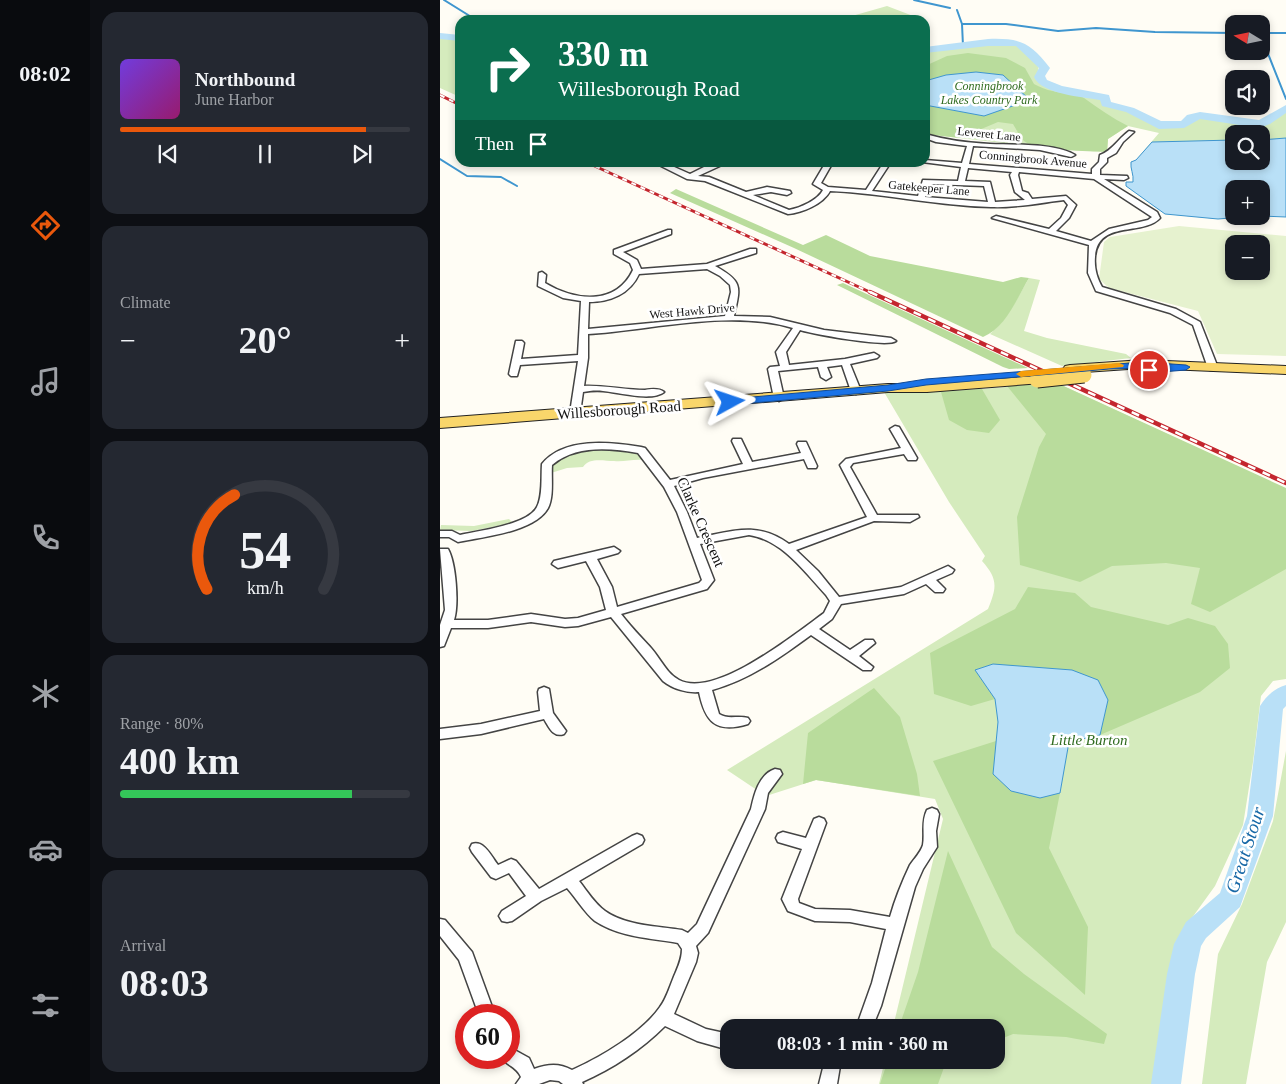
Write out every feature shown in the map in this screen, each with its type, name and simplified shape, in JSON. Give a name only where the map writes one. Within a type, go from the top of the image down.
[{"type":"main road","name":"Willesborough Road","points":[[1032,377],[1070,369],[1143,364],[1286,370]]},
{"type":"main road","name":"Willesborough Road","points":[[440,423],[888,388],[927,388],[1032,377],[1186,367]]},
{"type":"street","points":[[1124,178],[1096,176],[1097,166],[1103,162],[1103,157],[1111,155],[1120,141],[1131,132]]},
{"type":"street","name":"Leveret Lane","points":[[930,138],[971,144],[1030,149],[1020,171]]},
{"type":"street","points":[[961,182],[963,165],[971,144]]},
{"type":"street","points":[[1030,149],[1040,148],[1071,155]]},
{"type":"street","name":"Conningbrook Avenue","points":[[930,162],[1096,176],[1111,188],[1154,214],[1156,218],[1151,222],[1110,232],[1096,239],[1093,244]]},
{"type":"street","points":[[667,167],[690,177],[706,179],[788,212],[796,211],[823,197],[827,189],[817,184],[827,167]]},
{"type":"street","points":[[690,177],[712,167]]},
{"type":"street","points":[[868,192],[885,167]]},
{"type":"street","points":[[1020,171],[1014,175],[1019,192],[1025,195],[1030,202]]},
{"type":"street","points":[[921,199],[925,178],[987,184],[992,205]]},
{"type":"street","points":[[746,195],[761,189],[774,188],[787,193]]},
{"type":"street","name":"Gatekeeper Lane","points":[[827,189],[992,205],[1066,198],[1072,205],[1068,216],[1051,231]]},
{"type":"street","points":[[996,218],[1051,231],[1093,244],[1090,264],[1093,280],[1099,289],[1172,311],[1197,324],[1213,368]]},
{"type":"street","points":[[542,275],[541,284],[548,290],[585,301],[613,295],[624,290],[634,281],[637,272],[634,262],[618,252],[668,232]]},
{"type":"street","points":[[637,272],[708,266],[753,252]]},
{"type":"street","points":[[708,266],[723,274],[734,284],[735,292],[730,318]]},
{"type":"street","points":[[575,413],[583,358],[585,301]]},
{"type":"street","name":"West Hawk Drive","points":[[584,332],[730,318],[775,320],[815,331],[891,341]]},
{"type":"street","points":[[785,367],[781,352],[798,326]]},
{"type":"street","points":[[514,374],[519,343]]},
{"type":"street","points":[[779,398],[774,368],[846,362],[874,356]]},
{"type":"street","points":[[516,362],[583,358]]},
{"type":"street","points":[[846,362],[856,391]]},
{"type":"street","points":[[822,364],[826,376]]},
{"type":"street","points":[[579,389],[602,388],[626,393],[658,392]]},
{"type":"street","points":[[873,518],[845,464],[850,461],[910,454],[894,429]]},
{"type":"street","points":[[737,440],[749,466]]},
{"type":"street","points":[[802,444],[812,466]]},
{"type":"street","name":"Clarke Crescent","points":[[447,624],[488,624],[528,618],[565,623],[577,622],[707,584],[708,577],[682,512],[668,484],[640,450],[615,446],[568,450],[549,462],[543,506],[535,516],[523,523],[458,539]]},
{"type":"street","points":[[668,484],[808,455]]},
{"type":"street","points":[[787,549],[873,518],[910,519],[914,516]]},
{"type":"street","points":[[590,557],[606,588],[607,598],[613,611],[675,684],[682,686],[705,688],[755,666],[828,616],[834,608],[836,601],[830,592],[775,538],[755,532],[744,532],[693,542]]},
{"type":"street","points":[[440,534],[452,534],[458,539],[454,547],[442,551],[445,599],[451,610],[440,643]]},
{"type":"street","points":[[558,564],[614,551]]},
{"type":"street","points":[[836,601],[898,591],[948,570]]},
{"type":"street","points":[[927,580],[939,589]]},
{"type":"street","points":[[810,629],[851,654],[867,667]]},
{"type":"street","points":[[851,654],[869,643]]},
{"type":"street","points":[[705,688],[709,706],[715,720],[721,723],[743,721]]},
{"type":"street","points":[[544,692],[547,714],[559,731]]},
{"type":"street","points":[[440,734],[481,729],[547,714]]},
{"type":"street","points":[[689,943],[703,928],[758,809],[761,792],[775,774]]},
{"type":"street","points":[[867,1019],[879,985],[895,924],[910,883],[930,847],[929,831],[932,814]]},
{"type":"street","points":[[819,823],[790,899],[794,908],[815,915],[850,916],[895,924]]},
{"type":"street","points":[[782,838],[810,846]]},
{"type":"street","points":[[507,916],[536,897],[636,840]]},
{"type":"street","points":[[477,848],[496,872],[511,865],[536,897]]},
{"type":"street","points":[[520,1062],[523,1064],[528,1081],[539,1074],[556,1072],[572,1082],[589,1072],[626,1047],[663,1016],[676,992],[691,952],[689,943],[682,937],[624,927],[598,915],[568,880]]},
{"type":"street","points":[[442,930],[466,957],[483,1004]]},
{"type":"street","points":[[663,1016],[686,1028],[720,1041]]},
{"type":"street","points":[[828,1084],[831,1069]]},
{"type":"green space","points":[[887,6],[911,15],[856,15]]},
{"type":"green space","points":[[440,38],[455,40],[455,95],[440,88]]},
{"type":"green space","name":"Conningbrook Lakes Country Park","points":[[1000,42],[1014,43],[1039,66],[1036,79],[1042,85],[1098,97],[1103,100],[1102,104],[1125,109],[1150,122],[1163,126],[1177,127],[1202,117],[1254,125],[1225,125],[1225,170],[1270,170],[1270,125],[1262,125],[1286,112],[1286,217],[1270,216],[1270,180],[1225,180],[1225,218],[1165,214],[1126,186],[1126,182],[1133,182],[1131,162],[1136,160],[1159,133],[1128,126],[1108,139],[1107,152],[1056,149],[930,135],[930,50]]},
{"type":"green space","points":[[968,53],[1006,58],[1025,68],[1034,84],[1048,90],[1080,96],[1128,126],[1108,139],[1107,152],[1040,147],[1024,141],[1013,124],[998,122],[960,138],[930,135],[930,106],[984,116],[1029,100],[1003,75],[976,72],[946,75],[930,80],[930,64],[947,56]]},
{"type":"green space","points":[[676,189],[803,245],[826,235],[870,256],[1003,282],[1021,277],[1029,278],[1004,320],[991,333],[983,337],[794,248],[670,193]]},
{"type":"green space","points":[[1179,226],[1286,236],[1286,356],[1217,354],[1198,311],[1109,288],[1099,279],[1104,242],[1110,237]]},
{"type":"green space","points":[[1029,278],[1040,280],[1024,331],[1047,338],[1126,354],[1131,358],[1062,366],[990,334],[1007,315]]},
{"type":"green space","points":[[843,283],[1028,368],[1009,369],[1003,367],[837,285]]},
{"type":"green space","name":"Little Burton","points":[[1057,383],[1286,489],[1286,679],[1273,681],[1261,696],[1243,825],[1215,886],[1181,933],[1169,992],[1157,1084],[879,1084],[883,1069],[1005,1069],[1005,1019],[895,1019],[943,819],[935,799],[816,780],[766,796],[727,770],[988,609],[993,595],[994,584],[991,573],[982,561],[985,556],[949,502],[884,392],[982,389]]},
{"type":"green space","points":[[1057,383],[1286,488],[1286,569],[1210,612],[1191,604],[1200,568],[1166,563],[1112,566],[1080,582],[1020,565],[1017,517],[1039,447],[1046,434],[1007,386]]},
{"type":"green space","points":[[982,389],[1000,420],[989,433],[967,430],[949,420],[941,392]]},
{"type":"green space","points":[[604,449],[625,449],[639,453],[643,460],[593,461],[583,467],[567,468],[551,473],[554,462],[566,454]]},
{"type":"green space","points":[[509,519],[513,523],[472,531],[440,530],[441,525],[474,526]]},
{"type":"green space","points":[[1028,587],[1075,593],[1091,607],[1168,625],[1188,618],[1215,626],[1228,644],[1230,668],[1200,692],[1100,735],[1108,700],[993,664],[975,670],[995,699],[971,706],[934,694],[930,653],[1015,609]]},
{"type":"green space","points":[[874,688],[900,717],[917,774],[920,796],[816,780],[803,784],[808,733]]},
{"type":"green space","points":[[996,741],[993,774],[1040,798],[1060,793],[1049,848],[1088,927],[1085,995],[1016,933],[933,761]]},
{"type":"green space","points":[[1286,751],[1286,922],[1267,962],[1246,1084],[1202,1084],[1218,954],[1242,904],[1273,821]]},
{"type":"green space","points":[[948,851],[992,947],[1024,974],[1107,1034],[1104,1044],[1066,1037],[1013,1034],[1005,1037],[1005,1019],[902,1019],[918,972]]},
{"type":"green space","points":[[885,1069],[943,1069],[938,1084],[880,1084]]},
{"type":"water","points":[[976,72],[1003,75],[1030,100],[984,116],[930,106],[930,80],[946,75]]},
{"type":"water","points":[[1286,138],[1286,217],[1270,216],[1270,180],[1225,180],[1225,218],[1218,219],[1165,214],[1126,186],[1126,182],[1133,182],[1131,162],[1136,160],[1152,142],[1225,140],[1225,170],[1270,170],[1270,139]]},
{"type":"water","points":[[993,664],[1072,670],[1098,680],[1108,700],[1100,735],[1069,742],[1060,793],[1040,798],[1011,791],[993,774],[998,722],[995,699],[975,670]]},
{"type":"waterway","points":[[444,0],[468,15]]},
{"type":"waterway","points":[[914,0],[950,8]]},
{"type":"waterway","points":[[957,10],[962,24]]},
{"type":"waterway","points":[[962,24],[1006,24],[1058,31],[1096,28],[1155,32],[1225,33]]},
{"type":"waterway","points":[[962,24],[963,46]]},
{"type":"waterway","points":[[1270,33],[1286,33]]},
{"type":"waterway","name":"Great Stour","points":[[440,36],[455,38]]},
{"type":"waterway","name":"Great Stour","points":[[930,49],[988,42],[1012,42],[1019,44],[1045,68],[1040,76],[1043,83],[1059,89],[1105,97],[1106,104],[1130,110],[1159,125],[1184,124],[1191,118],[1200,115],[1259,124],[1269,120],[1286,108]]},
{"type":"waterway","points":[[1270,59],[1286,99]]},
{"type":"waterway","points":[[440,159],[467,176],[501,177],[517,186]]},
{"type":"waterway","name":"Great Stour","points":[[1166,1084],[1181,974],[1188,944],[1196,930],[1231,899],[1260,816],[1272,706],[1286,693]]},
{"type":"railway","points":[[440,95],[455,102]]},
{"type":"railway","points":[[597,167],[872,293]]},
{"type":"railway","points":[[870,292],[1286,483]]},
{"type":"slow traffic","points":[[1021,374],[1119,365]]},
{"type":"route","points":[[730,402],[1109,366],[1143,364],[1186,367],[1149,370]]}]
